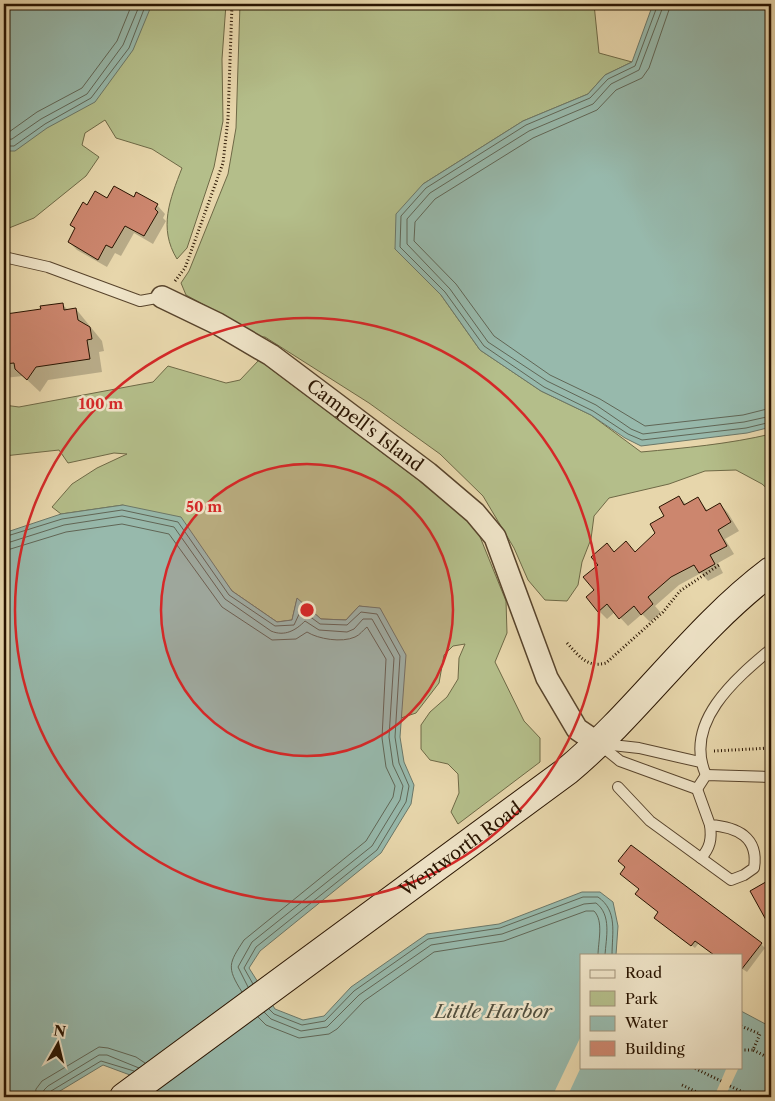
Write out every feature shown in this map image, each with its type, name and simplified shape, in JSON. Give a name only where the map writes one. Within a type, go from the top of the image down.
[{"type":"main road","name":"Wentworth Road","points":[[124,1097],[532,797],[600,744],[719,616],[771,572]]},
{"type":"street","name":"Campell's Island","points":[[162,298],[218,324],[271,355],[428,474],[475,513],[495,537],[547,678],[577,729],[600,744]]},
{"type":"lane","points":[[4,257],[48,267],[140,302],[162,298]]},
{"type":"lane","points":[[706,775],[700,757],[703,732],[713,707],[771,649]]},
{"type":"lane","points":[[600,744],[700,757]]},
{"type":"lane","points":[[600,744],[620,761],[697,789]]},
{"type":"lane","points":[[697,789],[706,775]]},
{"type":"lane","points":[[706,775],[771,777]]},
{"type":"lane","points":[[618,787],[650,821],[731,880],[744,875],[754,868],[756,856],[744,835],[735,828],[710,825]]},
{"type":"lane","points":[[697,789],[710,825],[711,841],[708,851],[701,858]]},
{"type":"path","points":[[162,298],[185,268],[223,163],[228,120],[232,4]]},
{"type":"path","points":[[567,643],[587,663],[596,666],[606,663],[663,612],[680,591],[719,565]]},
{"type":"path","points":[[700,757],[771,748]]},
{"type":"path","points":[[742,1026],[760,1034],[753,1050]]},
{"type":"path","points":[[742,1050],[753,1050],[771,1059]]},
{"type":"path","points":[[694,1068],[720,1081]]},
{"type":"path","points":[[682,1085],[707,1097]]},
{"type":"path","points":[[730,1086],[753,1097]]},
{"type":"green space","points":[[4,4],[226,4],[222,59],[223,121],[214,167],[187,248],[177,259],[171,247],[167,225],[170,202],[182,168],[152,149],[116,138],[105,120],[85,133],[82,145],[99,157],[86,176],[34,218],[4,230]]},
{"type":"green space","points":[[240,4],[594,4],[599,53],[632,62],[605,75],[588,94],[523,121],[423,184],[395,249],[441,295],[480,350],[541,391],[591,415],[641,452],[723,443],[771,434],[771,492],[762,484],[736,470],[705,471],[669,484],[609,498],[594,516],[591,539],[582,562],[578,585],[567,601],[545,600],[528,580],[514,548],[483,496],[440,454],[369,403],[265,337],[257,337],[241,325],[186,295],[181,283],[189,271],[228,174],[236,128]]},
{"type":"green space","points":[[259,360],[417,479],[476,527],[506,601],[507,633],[495,662],[524,721],[540,738],[540,762],[458,824],[451,812],[459,793],[458,774],[448,764],[430,760],[421,749],[421,725],[430,712],[447,697],[458,679],[459,658],[465,644],[453,646],[444,655],[439,683],[416,713],[401,718],[401,690],[397,662],[391,635],[380,609],[359,606],[346,620],[321,619],[297,599],[292,620],[277,622],[232,591],[214,567],[123,505],[61,514],[52,507],[72,484],[97,468],[127,454],[114,453],[68,463],[59,450],[4,456],[4,405],[19,407],[153,382],[168,366],[226,383],[240,380]]},
{"type":"water","points":[[4,4],[152,4],[133,50],[95,102],[47,128],[15,151],[4,151]]},
{"type":"water","points":[[653,4],[771,4],[771,427],[747,433],[641,446],[625,438],[591,415],[541,391],[480,350],[441,295],[395,249],[396,214],[423,184],[523,121],[588,94],[605,75],[632,62]]},
{"type":"water","name":"Little Harbor","points":[[123,505],[181,517],[232,591],[277,622],[292,620],[297,598],[321,619],[346,620],[359,606],[380,608],[406,655],[400,737],[404,762],[414,785],[411,804],[381,853],[260,951],[249,968],[275,1009],[303,1020],[324,1016],[351,987],[427,934],[499,924],[582,892],[600,892],[613,902],[618,926],[616,954],[580,954],[580,1068],[742,1068],[742,1012],[771,1027],[771,1097],[141,1097],[130,1075],[103,1065],[50,1097],[4,1097],[4,533],[61,514]]},
{"type":"pier","points":[[580,1038],[581,1068],[567,1097],[552,1097]]},
{"type":"pier","points":[[727,1068],[739,1068],[725,1097],[714,1097]]},
{"type":"building","points":[[114,186],[134,197],[136,192],[158,204],[155,209],[158,212],[144,236],[125,226],[112,248],[106,245],[98,260],[68,242],[75,228],[70,225],[83,202],[87,205],[95,191],[107,198]]},
{"type":"building","points":[[63,303],[64,310],[76,308],[78,320],[90,327],[92,339],[87,340],[90,359],[36,367],[27,380],[15,369],[14,363],[4,364],[4,326],[7,325],[6,314],[41,309],[40,306]]},
{"type":"building","points":[[679,496],[684,505],[698,497],[706,511],[720,503],[731,522],[718,530],[727,546],[710,555],[715,564],[699,573],[694,565],[671,577],[648,597],[653,604],[641,615],[634,606],[619,619],[607,604],[598,612],[586,597],[594,590],[583,577],[598,565],[591,557],[607,543],[614,552],[626,541],[635,552],[655,533],[650,524],[664,516],[659,507]]},
{"type":"building","points":[[631,845],[762,943],[742,969],[742,954],[713,954],[695,941],[691,946],[654,918],[658,912],[635,894],[639,889],[620,874],[625,867],[618,861]]},
{"type":"building","points":[[771,879],[771,929],[750,891]]}]
